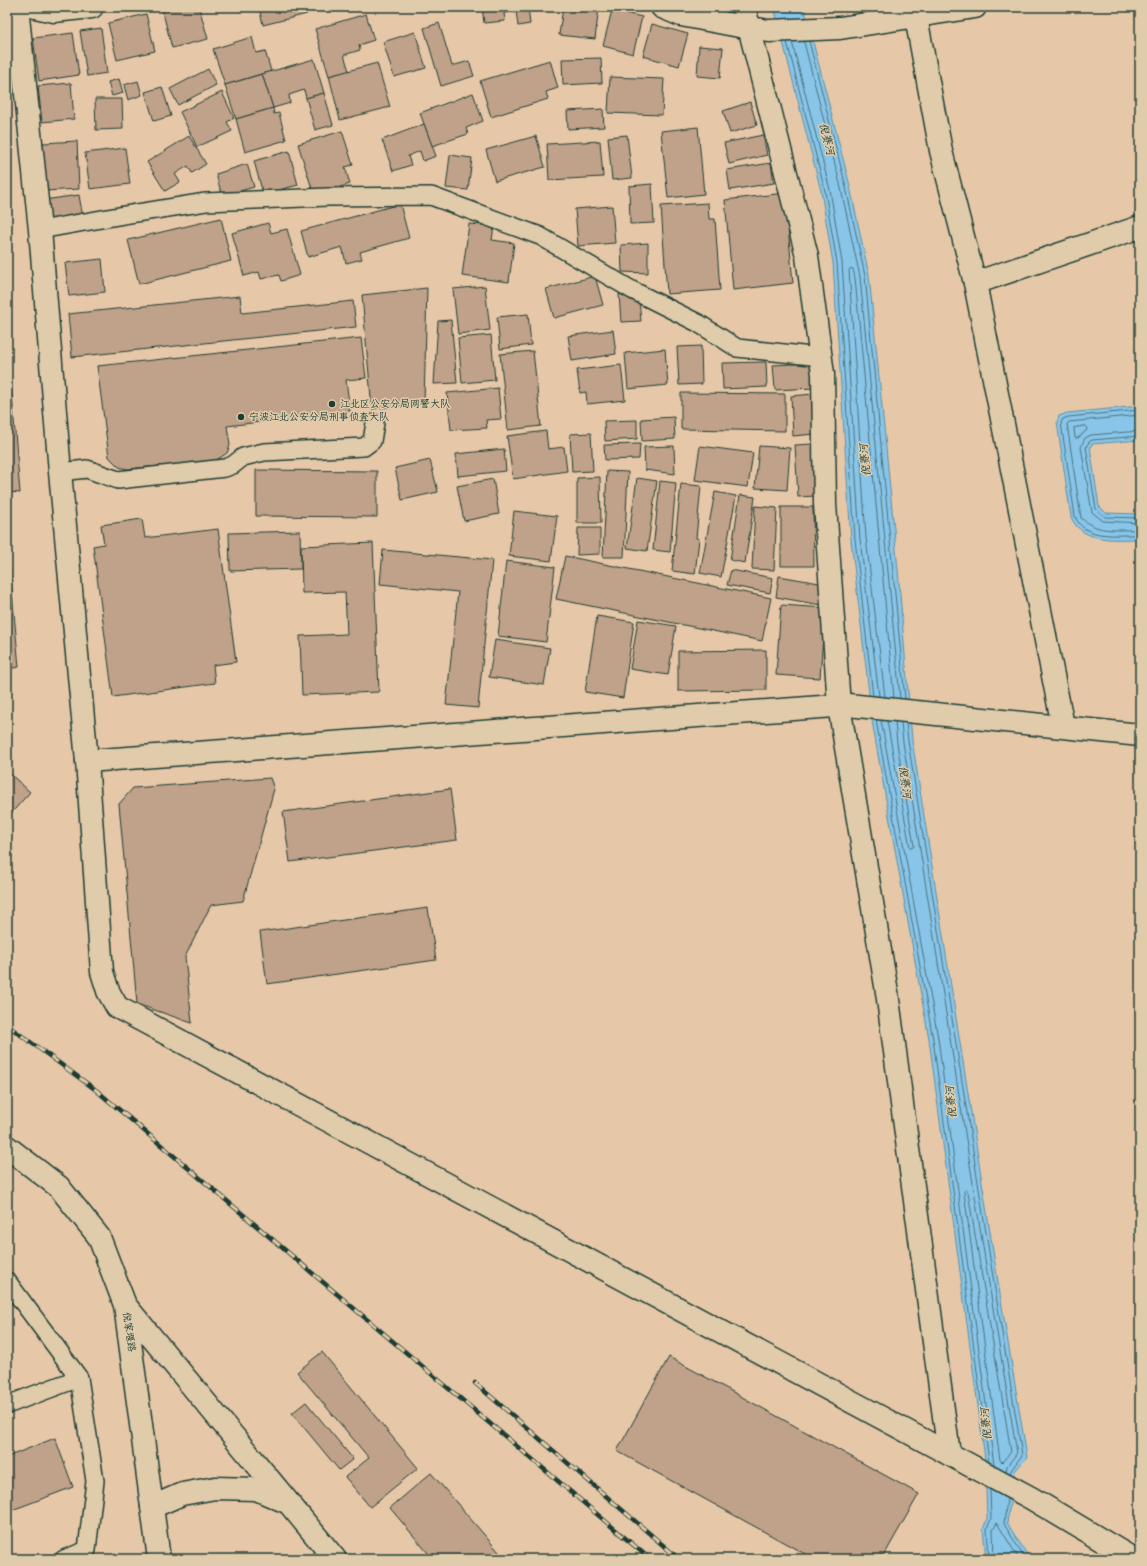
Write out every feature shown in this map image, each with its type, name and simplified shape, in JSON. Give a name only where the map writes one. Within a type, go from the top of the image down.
[{"type":"street","points":[[17,7],[40,230],[60,472],[87,761],[102,972],[108,991],[117,1006],[1031,1498],[1132,1559]]},
{"type":"street","points":[[35,7],[54,11],[92,7]]},
{"type":"street","points":[[662,7],[681,14],[759,30],[840,28],[918,12],[975,7]]},
{"type":"street","points":[[744,7],[759,30],[807,256],[823,374],[825,504],[844,706],[887,992],[949,1454]]},
{"type":"street","points":[[918,12],[941,151],[976,283],[1063,726]]},
{"type":"street","points":[[976,283],[1140,227]]},
{"type":"street","points":[[87,761],[844,706],[1063,726],[1140,735]]},
{"type":"street","name":"倪家堰路","points":[[7,1147],[59,1187],[99,1237],[125,1305],[159,1559]]},
{"type":"street","points":[[125,1305],[335,1559]]},
{"type":"street","points":[[152,1507],[182,1494],[215,1488],[256,1489],[289,1503]]},
{"type":"lane","points":[[40,230],[206,202],[328,197],[431,196],[540,236],[632,290],[698,323],[737,348],[821,357]]},
{"type":"lane","points":[[60,472],[86,469],[118,480],[225,468],[234,465],[243,457],[264,452],[364,447],[372,441],[375,423]]},
{"type":"lane","points":[[7,1281],[79,1378],[95,1481],[88,1550],[64,1559]]},
{"type":"lane","points":[[7,1405],[79,1378]]},
{"type":"water","name":"倪赛河","points":[[774,7],[804,7],[849,182],[869,275],[898,570],[912,740],[1027,1457],[1015,1471],[1007,1523],[1030,1559],[986,1559],[983,1529],[987,1519],[985,1459],[929,1039],[873,727],[851,540],[833,263],[821,191]]},
{"type":"water","points":[[1140,406],[1140,440],[1092,444],[1090,447],[1099,506],[1106,513],[1140,514],[1140,539],[1111,539],[1092,536],[1083,532],[1076,526],[1071,517],[1057,422],[1059,416],[1067,413]]},
{"type":"building","points":[[171,7],[199,7],[208,39],[172,48],[162,9]]},
{"type":"building","points":[[259,7],[305,7],[307,14],[263,25]]},
{"type":"building","points":[[482,7],[528,7],[530,24],[518,26],[516,11],[504,13],[505,21],[484,23]]},
{"type":"building","points":[[563,7],[599,7],[595,39],[559,35]]},
{"type":"building","points":[[612,10],[642,17],[633,54],[603,46]]},
{"type":"building","points":[[146,14],[155,51],[117,60],[108,23]]},
{"type":"building","points":[[366,14],[374,40],[359,45],[360,50],[344,55],[349,71],[329,76],[315,29]]},
{"type":"building","points":[[439,23],[452,66],[469,61],[474,76],[441,86],[424,28]]},
{"type":"building","points":[[652,24],[688,34],[679,66],[643,56]]},
{"type":"building","points":[[101,28],[107,73],[87,76],[80,31]]},
{"type":"building","points":[[415,32],[426,68],[394,77],[383,42]]},
{"type":"building","points":[[73,33],[79,75],[39,81],[33,38]]},
{"type":"building","points":[[252,37],[256,53],[265,51],[271,71],[225,85],[213,49]]},
{"type":"building","points":[[699,46],[723,48],[720,78],[697,76]]},
{"type":"building","points":[[601,58],[602,83],[563,85],[562,59]]},
{"type":"building","points":[[314,59],[324,93],[306,98],[304,90],[289,95],[290,103],[273,108],[262,74]]},
{"type":"building","points":[[550,60],[558,88],[546,92],[548,99],[491,117],[480,81]]},
{"type":"building","points":[[377,63],[390,107],[340,120],[329,76]]},
{"type":"building","points":[[208,69],[216,85],[178,105],[170,89]]},
{"type":"building","points":[[262,74],[273,108],[236,119],[225,85]]},
{"type":"building","points":[[610,77],[664,79],[662,115],[608,113]]},
{"type":"building","points":[[119,79],[123,93],[112,96],[108,82]]},
{"type":"building","points":[[138,81],[142,95],[128,100],[124,85]]},
{"type":"building","points":[[71,83],[74,119],[42,122],[38,86]]},
{"type":"building","points":[[162,87],[171,116],[154,121],[145,92]]},
{"type":"building","points":[[222,92],[234,118],[227,122],[232,131],[197,147],[180,112]]},
{"type":"building","points":[[324,93],[333,125],[315,130],[306,98]]},
{"type":"building","points":[[473,93],[483,121],[466,128],[468,134],[432,146],[420,113]]},
{"type":"building","points":[[95,99],[122,99],[123,129],[96,130]]},
{"type":"building","points":[[750,102],[757,125],[730,133],[723,111]]},
{"type":"building","points":[[273,108],[274,114],[279,113],[286,140],[245,152],[236,119]]},
{"type":"building","points":[[603,109],[604,127],[568,129],[567,111]]},
{"type":"building","points":[[424,124],[436,156],[423,161],[420,151],[408,156],[411,165],[393,171],[382,140]]},
{"type":"building","points":[[698,127],[704,194],[668,198],[661,131]]},
{"type":"building","points":[[342,131],[353,165],[345,167],[350,184],[314,195],[298,144]]},
{"type":"building","points":[[627,135],[632,178],[612,180],[608,137]]},
{"type":"building","points":[[763,135],[767,155],[729,164],[724,143]]},
{"type":"building","points":[[189,136],[206,164],[192,173],[188,166],[175,174],[180,182],[165,191],[147,162]]},
{"type":"building","points":[[536,136],[545,167],[495,181],[486,150]]},
{"type":"building","points":[[77,141],[79,189],[46,191],[43,143]]},
{"type":"building","points":[[600,141],[603,177],[549,180],[547,144]]},
{"type":"building","points":[[125,148],[130,184],[90,189],[85,153]]},
{"type":"building","points":[[289,151],[298,185],[263,194],[254,161]]},
{"type":"building","points":[[450,155],[472,158],[468,190],[446,188]]},
{"type":"building","points":[[771,163],[774,183],[730,190],[727,170]]},
{"type":"building","points":[[247,164],[254,187],[222,196],[216,174]]},
{"type":"building","points":[[652,184],[654,223],[630,224],[629,186]]},
{"type":"building","points":[[785,193],[793,283],[733,290],[725,200]]},
{"type":"building","points":[[79,195],[83,218],[48,223],[44,200]]},
{"type":"building","points":[[708,203],[709,219],[715,219],[720,290],[667,294],[661,206]]},
{"type":"building","points":[[400,204],[409,238],[360,252],[362,259],[346,263],[342,247],[308,257],[301,231]]},
{"type":"building","points":[[612,206],[615,243],[578,246],[575,209]]},
{"type":"building","points":[[221,218],[231,261],[139,284],[128,240]]},
{"type":"building","points":[[268,223],[271,233],[287,229],[300,275],[281,281],[279,275],[261,279],[259,272],[244,276],[232,233]]},
{"type":"building","points":[[469,224],[494,226],[492,240],[514,243],[509,282],[462,276]]},
{"type":"building","points":[[648,243],[648,273],[622,272],[621,245]]},
{"type":"building","points":[[102,259],[105,292],[69,296],[65,263]]},
{"type":"building","points":[[595,276],[603,305],[554,318],[546,289]]},
{"type":"building","points":[[485,286],[490,330],[458,334],[453,289]]},
{"type":"building","points":[[427,288],[424,403],[372,409],[362,295]]},
{"type":"building","points":[[619,294],[639,299],[641,321],[621,322]]},
{"type":"building","points":[[240,296],[242,313],[353,301],[356,327],[72,357],[68,314]]},
{"type":"building","points":[[528,314],[531,345],[500,349],[497,317]]},
{"type":"building","points":[[451,320],[457,383],[434,384],[438,321]]},
{"type":"building","points":[[613,330],[616,354],[572,361],[568,336]]},
{"type":"building","points":[[491,335],[495,380],[462,383],[458,338]]},
{"type":"building","points":[[361,338],[366,378],[346,380],[350,411],[227,426],[230,445],[227,453],[215,461],[127,469],[119,467],[109,457],[97,366]]},
{"type":"building","points":[[701,346],[702,384],[679,385],[677,347]]},
{"type":"building","points":[[665,349],[668,385],[628,389],[625,353]]},
{"type":"building","points":[[533,351],[541,426],[508,430],[500,354]]},
{"type":"building","points":[[766,362],[767,387],[723,389],[722,363]]},
{"type":"building","points":[[812,363],[814,388],[775,390],[773,365]]},
{"type":"building","points":[[621,365],[625,400],[587,404],[586,392],[580,393],[577,370]]},
{"type":"building","points":[[7,383],[11,383],[20,493],[7,492]]},
{"type":"building","points":[[498,388],[501,419],[486,420],[487,428],[451,430],[447,393]]},
{"type":"building","points":[[681,393],[785,394],[785,431],[681,429]]},
{"type":"building","points":[[813,394],[815,434],[793,436],[791,396]]},
{"type":"building","points":[[674,417],[675,439],[642,441],[641,419]]},
{"type":"building","points":[[637,420],[637,439],[605,441],[604,421]]},
{"type":"building","points":[[546,431],[548,449],[564,447],[567,471],[513,479],[507,436]]},
{"type":"building","points":[[591,433],[593,471],[572,472],[570,434]]},
{"type":"building","points":[[640,444],[639,459],[605,460],[604,445]]},
{"type":"building","points":[[813,444],[816,496],[798,497],[795,445]]},
{"type":"building","points":[[674,446],[675,474],[645,470],[644,447]]},
{"type":"building","points":[[700,446],[753,453],[748,487],[695,480]]},
{"type":"building","points":[[759,446],[790,448],[787,490],[755,488]]},
{"type":"building","points":[[504,449],[506,471],[458,476],[456,454]]},
{"type":"building","points":[[430,460],[438,492],[402,500],[395,468]]},
{"type":"building","points":[[256,470],[377,471],[377,517],[256,516]]},
{"type":"building","points":[[607,471],[628,472],[624,557],[603,557]]},
{"type":"building","points":[[600,477],[601,523],[577,523],[577,478]]},
{"type":"building","points":[[637,478],[657,481],[647,551],[627,548]]},
{"type":"building","points":[[493,479],[499,514],[464,521],[457,486]]},
{"type":"building","points":[[660,481],[676,483],[670,552],[653,550]]},
{"type":"building","points":[[681,484],[701,486],[696,538],[699,539],[695,574],[672,571]]},
{"type":"building","points":[[715,492],[736,496],[721,577],[700,573]]},
{"type":"building","points":[[740,495],[755,497],[745,563],[730,560]]},
{"type":"building","points":[[755,506],[777,508],[774,570],[752,569]]},
{"type":"building","points":[[781,507],[813,507],[814,566],[781,566]]},
{"type":"building","points":[[514,511],[557,516],[551,561],[509,556]]},
{"type":"building","points":[[142,519],[145,538],[218,529],[236,662],[213,665],[215,683],[113,697],[93,546],[104,544],[101,525]]},
{"type":"building","points":[[578,528],[600,528],[600,554],[577,555]]},
{"type":"building","points":[[300,531],[301,569],[230,571],[229,533]]},
{"type":"building","points":[[7,538],[19,667],[7,669]]},
{"type":"building","points":[[373,543],[379,692],[302,695],[300,636],[347,634],[345,592],[302,593],[301,546]]},
{"type":"building","points":[[383,550],[492,560],[478,708],[446,705],[458,592],[380,584]]},
{"type":"building","points":[[565,556],[771,598],[762,641],[556,599]]},
{"type":"building","points":[[506,561],[555,567],[546,642],[498,636]]},
{"type":"building","points":[[731,570],[773,578],[770,593],[727,585]]},
{"type":"building","points":[[779,576],[825,584],[821,605],[776,597]]},
{"type":"building","points":[[781,605],[825,608],[820,678],[776,675]]},
{"type":"building","points":[[597,616],[634,622],[623,698],[585,692]]},
{"type":"building","points":[[638,620],[676,626],[668,675],[630,669]]},
{"type":"building","points":[[495,640],[550,648],[544,685],[489,677]]},
{"type":"building","points":[[766,650],[766,690],[678,691],[678,651]]},
{"type":"building","points":[[7,771],[30,792],[7,818]]},
{"type":"building","points":[[270,778],[274,789],[243,901],[211,905],[185,957],[192,1023],[137,1004],[119,804],[133,788]]},
{"type":"building","points":[[450,789],[457,840],[290,862],[283,812]]},
{"type":"building","points":[[428,908],[436,960],[267,984],[260,932]]},
{"type":"building","points":[[322,1352],[418,1468],[370,1507],[345,1477],[369,1458],[297,1372]]},
{"type":"building","points":[[669,1357],[919,1494],[882,1559],[814,1559],[617,1451]]},
{"type":"building","points":[[306,1402],[353,1459],[339,1470],[292,1413]]},
{"type":"building","points":[[55,1438],[73,1487],[7,1512],[7,1457]]},
{"type":"building","points":[[431,1473],[505,1559],[433,1559],[390,1508]]},
{"type":"railway","points":[[7,1025],[96,1090],[650,1559]]},
{"type":"railway","points":[[475,1383],[679,1559]]},
{"type":"place","name":"江北区公安分局网警大队","points":[[332,404]]},
{"type":"place","name":"宁波江北公安分局刑事侦查大队","points":[[241,417]]}]
